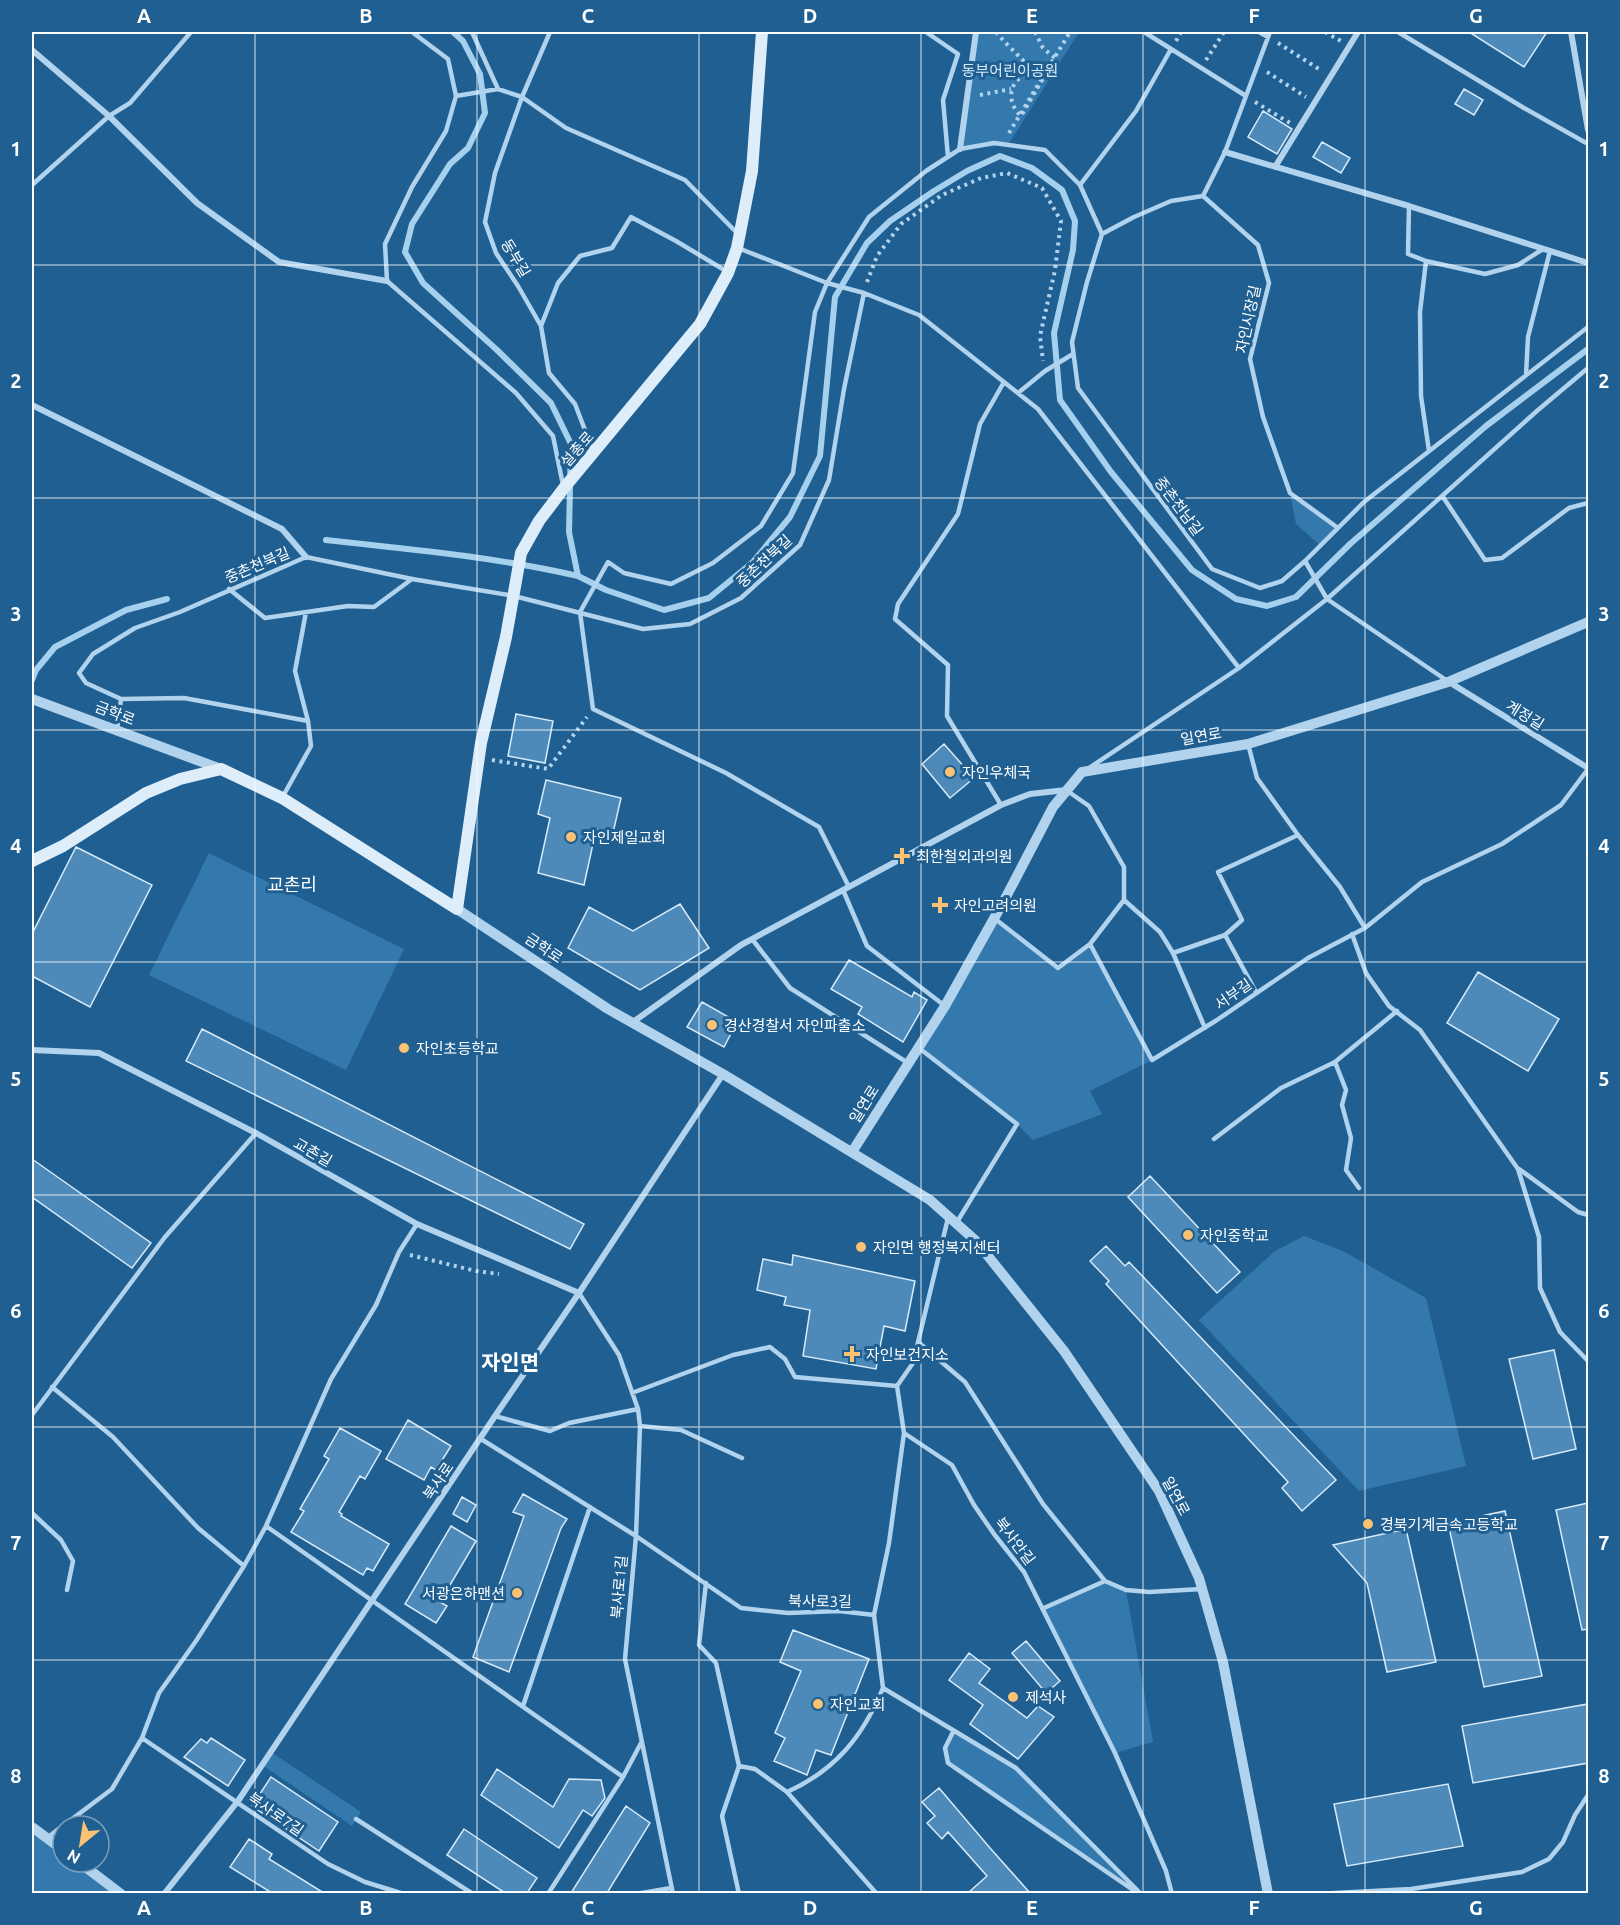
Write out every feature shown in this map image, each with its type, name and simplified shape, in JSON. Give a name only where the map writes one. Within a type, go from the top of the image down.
[{"type":"main road","name":"설총로","points":[[457,909],[479,758],[521,553],[539,520],[564,488],[700,324],[728,273],[737,248],[752,171],[762,32]]},
{"type":"main road","name":"금학로","points":[[221,769],[282,798],[457,909]]},
{"type":"main road","points":[[32,861],[63,846],[146,793],[180,779],[221,769]]},
{"type":"street","points":[[960,149],[976,32]]},
{"type":"street","points":[[1275,167],[1358,32]]},
{"type":"street","points":[[1571,32],[1588,130]]},
{"type":"street","points":[[32,50],[109,116],[197,203],[279,262],[387,281]]},
{"type":"street","points":[[1225,152],[1409,206],[1588,263]]},
{"type":"street","points":[[32,405],[282,529],[306,557]]},
{"type":"street","name":"일연로","points":[[1268,1893],[1223,1662],[1203,1589],[1153,1482],[1064,1351],[976,1241],[930,1200],[852,1152],[945,1006],[1053,807],[1082,772],[1248,744],[1448,682],[1588,622]]},
{"type":"street","name":"계정길","points":[[1448,682],[1588,769]]},
{"type":"street","name":"금학로","points":[[32,699],[221,769]]},
{"type":"street","points":[[633,1022],[752,939],[846,888],[1001,805],[1030,794],[1066,790]]},
{"type":"street","name":"금학로","points":[[457,909],[608,1008],[852,1152]]},
{"type":"street","name":"교촌길","points":[[32,1050],[99,1053],[256,1133],[417,1224],[579,1293]]},
{"type":"street","name":"북사로","points":[[164,1893],[238,1801],[723,1074]]},
{"type":"street","points":[[32,1827],[51,1841]]},
{"type":"street","points":[[95,1874],[121,1893]]},
{"type":"lane","points":[[32,185],[109,116],[130,103],[191,32]]},
{"type":"lane","points":[[412,32],[448,59],[456,96],[446,131],[412,187],[385,244],[387,281],[516,393],[553,435],[564,488]]},
{"type":"lane","points":[[472,32],[498,89]]},
{"type":"lane","name":"동부길","points":[[550,32],[522,97],[495,173],[485,222],[496,253],[519,286],[541,326],[549,373],[575,404],[594,453]]},
{"type":"lane","points":[[926,32],[958,54],[943,100],[948,157]]},
{"type":"lane","points":[[1144,32],[1246,96]]},
{"type":"lane","points":[[945,1006],[867,946],[846,888],[819,827],[726,772],[593,709],[580,612],[608,562],[624,573],[671,584],[713,563],[761,526],[793,473],[815,312],[827,283],[869,217],[926,171],[960,149],[994,143],[1045,150],[1080,185],[1102,234],[1171,201],[1203,196],[1225,152],[1269,34],[1259,32]]},
{"type":"lane","points":[[1398,32],[1588,144]]},
{"type":"lane","points":[[1080,185],[1136,111],[1171,49]]},
{"type":"lane","points":[[456,96],[498,89],[522,97],[566,128],[685,180],[739,235]]},
{"type":"lane","name":"자인시장길","points":[[1203,196],[1258,245],[1269,283],[1250,359],[1263,417],[1290,493],[1338,528]]},
{"type":"lane","points":[[1409,206],[1408,254],[1426,261],[1485,274],[1518,265],[1546,250]]},
{"type":"lane","points":[[541,326],[558,283],[580,256],[612,248],[631,218],[676,241],[728,273]]},
{"type":"lane","name":"중촌천남길","points":[[1102,234],[1072,342],[1078,388],[1212,569],[1260,588],[1282,581],[1364,502],[1588,327]]},
{"type":"lane","points":[[737,248],[919,315],[1038,409],[1239,668]]},
{"type":"lane","points":[[1526,375],[1528,337],[1546,250]]},
{"type":"lane","points":[[1426,261],[1420,312],[1421,386],[1429,451]]},
{"type":"lane","name":"중촌천북길","points":[[121,699],[86,683],[79,673],[93,654],[135,628],[180,612],[306,557],[412,579],[514,596],[643,629],[690,624],[741,598],[801,545],[830,480],[844,389],[864,293]]},
{"type":"lane","points":[[1018,393],[1045,371],[1073,354]]},
{"type":"lane","points":[[1082,772],[1239,668],[1327,599],[1588,368]]},
{"type":"lane","points":[[1001,805],[947,717],[948,665],[895,619],[898,604],[958,514],[980,424],[1004,382]]},
{"type":"lane","points":[[1443,497],[1485,560],[1502,558],[1569,508],[1588,503]]},
{"type":"lane","points":[[1305,561],[1327,599],[1448,682]]},
{"type":"lane","points":[[229,589],[265,618],[348,606],[374,607],[412,579]]},
{"type":"lane","points":[[282,798],[311,746],[309,721],[295,671],[306,612]]},
{"type":"lane","points":[[117,730],[121,699],[184,698],[309,721]]},
{"type":"lane","points":[[1248,744],[1257,778],[1298,835],[1340,887],[1365,928]]},
{"type":"lane","name":"서부길","points":[[1090,944],[1152,1060],[1205,1028],[1308,957],[1365,928],[1422,882],[1502,844],[1561,805],[1588,769]]},
{"type":"lane","points":[[994,918],[1058,968],[1090,944],[1124,900],[1124,867],[1089,806],[1066,790]]},
{"type":"lane","points":[[1173,953],[1225,935],[1242,920],[1218,872],[1298,835]]},
{"type":"lane","points":[[1124,900],[1160,932],[1173,953],[1205,1028]]},
{"type":"lane","points":[[1353,934],[1366,973],[1389,1005],[1420,1030],[1518,1169],[1539,1237],[1540,1288],[1560,1332],[1588,1361]]},
{"type":"lane","points":[[1225,935],[1256,992]]},
{"type":"lane","points":[[752,939],[790,988],[908,1063]]},
{"type":"lane","points":[[1214,1139],[1281,1088],[1335,1062],[1397,1011]]},
{"type":"lane","points":[[874,1615],[889,1544],[903,1433],[897,1386],[913,1363],[952,1219],[1017,1124],[918,1047]]},
{"type":"lane","points":[[1335,1062],[1346,1090],[1342,1105],[1351,1138],[1346,1170],[1359,1188]]},
{"type":"lane","points":[[32,1415],[165,1237],[256,1133]]},
{"type":"lane","points":[[1518,1169],[1578,1212],[1588,1215]]},
{"type":"lane","points":[[47,1838],[112,1789],[142,1738],[159,1693],[196,1641],[244,1566],[266,1526],[331,1379],[376,1305],[399,1252],[417,1224]]},
{"type":"lane","name":"북사로1길","points":[[579,1293],[619,1355],[638,1409],[640,1426],[636,1536],[625,1659],[672,1891]]},
{"type":"lane","points":[[918,1342],[965,1382],[1043,1504],[1105,1581],[1126,1590],[1149,1592],[1203,1589]]},
{"type":"lane","points":[[632,1393],[733,1355],[770,1347],[785,1359],[795,1377],[897,1386]]},
{"type":"lane","points":[[52,1387],[113,1437],[198,1528],[244,1566]]},
{"type":"lane","points":[[495,1416],[549,1431],[569,1423],[638,1409]]},
{"type":"lane","points":[[640,1426],[681,1430],[742,1458]]},
{"type":"lane","name":"북사안길","points":[[903,1433],[952,1465],[974,1505],[1024,1572],[1115,1753],[1161,1860],[1172,1893]]},
{"type":"lane","name":"북사로3길","points":[[481,1438],[636,1536],[741,1608],[788,1613],[839,1611],[874,1615],[883,1688]]},
{"type":"lane","points":[[523,1706],[590,1506]]},
{"type":"lane","points":[[32,1513],[61,1540],[73,1560],[67,1590]]},
{"type":"lane","points":[[266,1526],[623,1778]]},
{"type":"lane","points":[[1044,1608],[1105,1581]]},
{"type":"lane","points":[[706,1583],[699,1645],[716,1663],[739,1766],[722,1816],[739,1893]]},
{"type":"lane","points":[[787,1792],[806,1783],[830,1766],[854,1741],[872,1716],[883,1688],[1016,1768],[1140,1893]]},
{"type":"lane","points":[[953,1732],[945,1748],[948,1763],[1140,1893]]},
{"type":"lane","name":"북사로7길","points":[[142,1738],[328,1864],[365,1882],[404,1893]]},
{"type":"lane","points":[[548,1893],[623,1778],[642,1743]]},
{"type":"lane","points":[[739,1766],[755,1769],[787,1792],[877,1893]]},
{"type":"lane","points":[[1316,1893],[1411,1889],[1522,1872],[1550,1859],[1563,1842],[1575,1815],[1588,1795]]},
{"type":"lane","points":[[356,1819],[473,1893]]},
{"type":"lane","points":[[636,1893],[672,1891]]},
{"type":"path","points":[[996,32],[1024,61],[1032,74]]},
{"type":"path","points":[[1035,32],[1043,48],[1055,58]]},
{"type":"path","points":[[1002,144],[1070,32]]},
{"type":"path","points":[[1201,68],[1224,32]]},
{"type":"path","points":[[1269,34],[1330,76]]},
{"type":"path","points":[[1257,66],[1314,102]]},
{"type":"path","points":[[1021,116],[1011,104],[1011,89],[1015,82],[1027,73],[1035,72],[1045,75]]},
{"type":"path","points":[[967,97],[1011,89]]},
{"type":"path","points":[[1246,96],[1298,128]]},
{"type":"path","points":[[864,293],[877,256],[901,224],[942,195],[981,178],[1007,173],[1042,188],[1061,220],[1055,270],[1040,336],[1045,371]]},
{"type":"path","points":[[479,758],[548,769],[593,709]]},
{"type":"path","points":[[399,1252],[476,1271],[509,1275]]},
{"type":"green space","name":"동부어린이공원","points":[[976,32],[1079,32],[1008,145],[960,149]]},
{"type":"green space","points":[[1290,493],[1338,528],[1321,546],[1296,524]]},
{"type":"green space","points":[[209,853],[404,949],[346,1070],[149,975]]},
{"type":"green space","points":[[994,918],[1058,968],[1090,944],[1152,1060],[1090,1091],[1102,1114],[1033,1140],[1017,1124],[918,1047]]},
{"type":"green space","points":[[1304,1236],[1343,1251],[1426,1298],[1466,1466],[1359,1491],[1199,1320],[1275,1251]]},
{"type":"green space","points":[[1105,1581],[1126,1590],[1153,1742],[1115,1753],[1044,1608]]},
{"type":"green space","points":[[953,1732],[1016,1768],[1141,1893],[948,1763],[945,1748]]},
{"type":"green space","points":[[271,1752],[361,1812],[352,1826],[262,1765]]},
{"type":"green space","points":[[32,1830],[51,1843],[51,1874],[95,1874],[123,1893],[32,1893]]},
{"type":"building","points":[[1469,32],[1547,32],[1524,67]]},
{"type":"building","points":[[1464,89],[1483,100],[1474,115],[1455,104]]},
{"type":"building","points":[[1263,111],[1292,129],[1277,154],[1248,137]]},
{"type":"building","points":[[1322,142],[1350,158],[1341,173],[1313,157]]},
{"type":"building","points":[[516,714],[553,721],[545,763],[508,756]]},
{"type":"building","points":[[944,744],[974,778],[950,798],[922,764]]},
{"type":"building","points":[[546,780],[621,798],[613,833],[596,830],[584,885],[538,873],[550,818],[538,814]]},
{"type":"building","points":[[76,847],[152,885],[90,1007],[32,976],[32,934]]},
{"type":"building","points":[[680,904],[709,948],[640,990],[568,948],[589,907],[633,931]]},
{"type":"building","points":[[849,960],[912,997],[914,992],[927,1000],[903,1042],[858,1014],[862,1007],[831,989]]},
{"type":"building","points":[[1478,972],[1559,1019],[1528,1071],[1447,1023]]},
{"type":"building","name":"경산경찰서 자인파출소","points":[[702,1002],[737,1022],[724,1047],[687,1027]]},
{"type":"building","points":[[202,1029],[584,1224],[570,1249],[186,1061]]},
{"type":"building","points":[[32,1159],[151,1243],[132,1268],[32,1197]]},
{"type":"building","points":[[1150,1176],[1240,1272],[1217,1293],[1128,1197]]},
{"type":"building","points":[[1106,1246],[1125,1266],[1129,1262],[1336,1480],[1302,1511],[1282,1488],[1288,1482],[1106,1284],[1109,1281],[1090,1261]]},
{"type":"building","points":[[793,1255],[915,1281],[905,1331],[884,1326],[876,1369],[803,1356],[810,1310],[784,1305],[786,1297],[757,1290],[763,1259],[792,1265]]},
{"type":"building","points":[[1554,1350],[1576,1449],[1533,1459],[1509,1359]]},
{"type":"building","points":[[408,1420],[451,1446],[436,1470],[431,1467],[424,1480],[386,1459]]},
{"type":"building","points":[[340,1428],[381,1451],[365,1479],[360,1476],[339,1512],[341,1516],[389,1544],[373,1571],[367,1568],[363,1575],[291,1532],[304,1511],[300,1509],[329,1459],[324,1456]]},
{"type":"building","name":"서광은하맨션","points":[[523,1494],[567,1519],[561,1528],[509,1672],[473,1657],[524,1516],[513,1512]]},
{"type":"building","points":[[462,1497],[476,1505],[467,1522],[453,1514]]},
{"type":"building","points":[[1588,1503],[1588,1629],[1582,1630],[1556,1510]]},
{"type":"building","points":[[1505,1511],[1542,1676],[1484,1687],[1448,1523]]},
{"type":"building","points":[[451,1526],[476,1541],[440,1602],[447,1606],[436,1623],[405,1604]]},
{"type":"building","points":[[1406,1529],[1436,1662],[1387,1672],[1367,1583],[1333,1545]]},
{"type":"building","points":[[793,1630],[869,1659],[831,1755],[816,1750],[807,1775],[774,1761],[785,1738],[775,1733],[801,1671],[780,1662]]},
{"type":"building","points":[[1026,1641],[1060,1681],[1046,1693],[1012,1653]]},
{"type":"building","points":[[969,1653],[990,1669],[979,1683],[1027,1718],[1038,1706],[1054,1717],[1018,1759],[970,1724],[983,1705],[949,1680]]},
{"type":"building","points":[[1588,1704],[1588,1763],[1473,1783],[1462,1726]]},
{"type":"building","points":[[211,1738],[245,1760],[228,1786],[184,1757],[201,1739],[207,1743]]},
{"type":"building","points":[[497,1769],[553,1807],[569,1779],[601,1780],[605,1798],[592,1816],[583,1810],[559,1848],[481,1795]]},
{"type":"building","points":[[271,1777],[338,1822],[319,1851],[252,1806]]},
{"type":"building","points":[[1448,1784],[1463,1846],[1347,1866],[1334,1804]]},
{"type":"building","points":[[939,1788],[1030,1893],[968,1893],[987,1876],[948,1832],[942,1839],[927,1823],[935,1816],[922,1802]]},
{"type":"building","points":[[626,1806],[650,1823],[607,1893],[571,1893]]},
{"type":"building","points":[[464,1829],[537,1878],[527,1893],[505,1893],[447,1855]]},
{"type":"building","points":[[249,1839],[272,1854],[269,1859],[324,1893],[272,1893],[230,1867]]},
{"type":"waterway","points":[[453,32],[463,41],[480,74],[485,113],[468,148],[450,164],[412,224],[405,252],[423,283],[551,403],[571,444],[569,532],[578,576],[606,590],[664,610],[709,598],[753,562],[790,517],[820,456],[835,297],[867,243],[890,221],[934,191],[967,171],[1000,156],[1032,168],[1062,190],[1075,221],[1073,250],[1054,333],[1060,400],[1111,472],[1192,570],[1236,599],[1267,606],[1296,597],[1350,544],[1486,426],[1588,349]]},
{"type":"waterway","points":[[326,540],[421,550],[547,569],[578,576]]},
{"type":"waterway","points":[[32,680],[36,670],[55,647],[126,610],[167,599]]},
{"type":"place","name":"자인우체국","points":[[950,772]]},
{"type":"place","name":"자인제일교회","points":[[571,837]]},
{"type":"place","name":"최한철외과의원","points":[[902,856]]},
{"type":"place","name":"자인고려의원","points":[[940,905]]},
{"type":"place","name":"경산경찰서 자인파출소","points":[[712,1025]]},
{"type":"place","name":"자인초등학교","points":[[404,1048]]},
{"type":"place","name":"자인중학교","points":[[1188,1235]]},
{"type":"place","name":"자인면 행정복지센터","points":[[861,1247]]},
{"type":"place","name":"자인보건지소","points":[[852,1354]]},
{"type":"place","name":"경북기계금속고등학교","points":[[1368,1524]]},
{"type":"place","name":"서광은하맨션","points":[[517,1593]]},
{"type":"place","name":"제석사","points":[[1013,1697]]},
{"type":"place","name":"자인교회","points":[[818,1704]]},
{"type":"district","name":"교촌리","points":[[292,884]]},
{"type":"district","name":"자인면","points":[[510,1362]]}]
